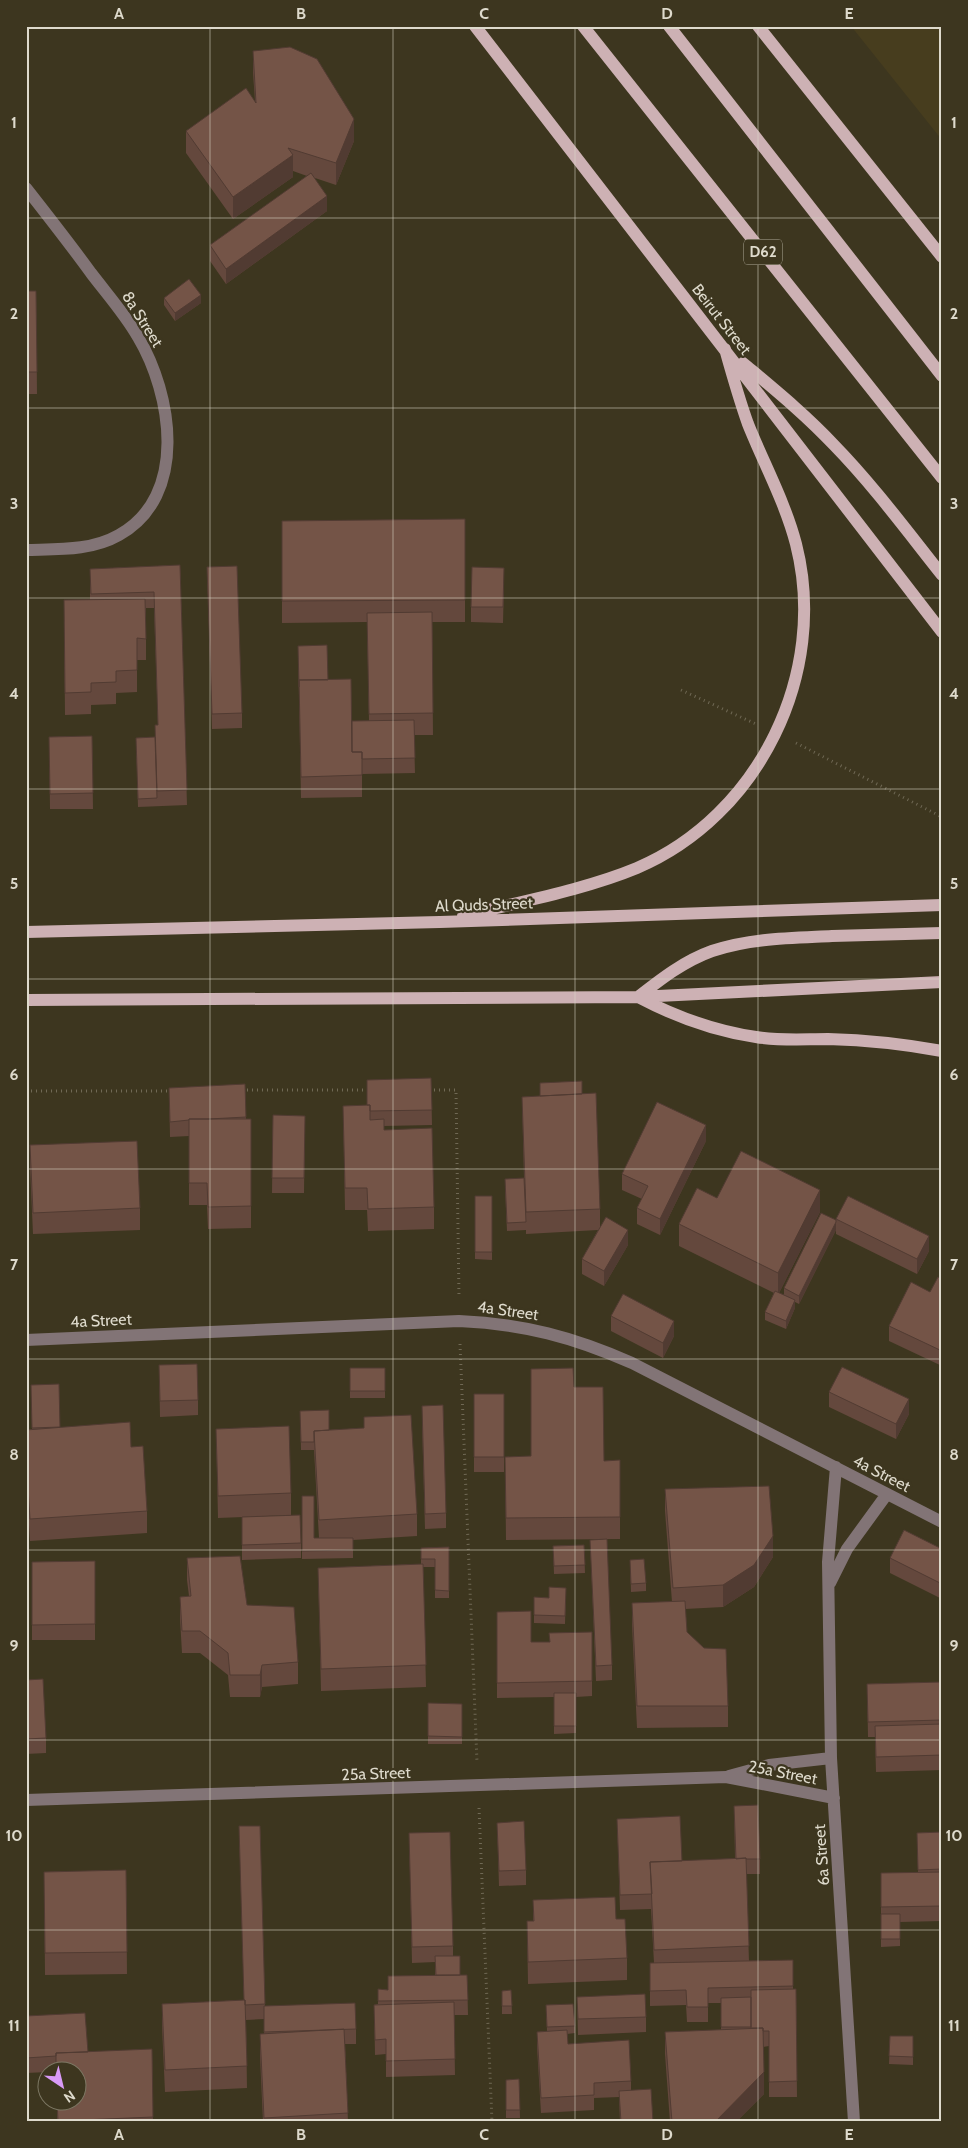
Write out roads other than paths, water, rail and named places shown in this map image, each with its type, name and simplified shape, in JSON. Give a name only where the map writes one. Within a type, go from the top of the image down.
[{"type":"main road","name":"Beirut Street","points":[[475,26],[942,632]]},
{"type":"main road","name":"D62","points":[[583,26],[942,478]]},
{"type":"main road","points":[[669,26],[942,376]]},
{"type":"main road","points":[[758,26],[942,256]]},
{"type":"main road","points":[[725,349],[781,394],[834,445],[860,473],[942,575]]},
{"type":"main road","points":[[440,922],[601,881],[637,868],[676,847],[715,817],[751,776],[776,734],[792,695],[801,654],[804,617],[802,580],[796,545],[775,486],[748,422],[725,349]]},
{"type":"main road","name":"Al Quds Street","points":[[26,932],[440,922],[942,905]]},
{"type":"main road","points":[[638,997],[660,979],[684,964],[710,952],[738,943],[767,938],[942,933]]},
{"type":"main road","points":[[26,1000],[638,997],[942,982]]},
{"type":"main road","points":[[638,997],[668,1013],[695,1023],[757,1038],[870,1041],[942,1050]]},
{"type":"street","name":"8a Street","points":[[26,188],[138,337],[153,366],[163,397],[168,425],[167,458],[158,491],[142,516],[120,535],[92,546],[26,550]]},
{"type":"street","name":"4a Street","points":[[26,1340],[459,1321],[520,1327],[558,1335],[596,1347],[632,1363],[942,1522]]},
{"type":"street","name":"6a Street","points":[[836,1467],[829,1541],[831,1758],[854,2122]]},
{"type":"street","name":"6a Street","points":[[829,1585],[848,1549],[887,1494]]},
{"type":"street","name":"25a Street","points":[[726,1777],[769,1765],[831,1758]]},
{"type":"street","name":"25a Street","points":[[26,1800],[726,1777],[834,1798]]}]
